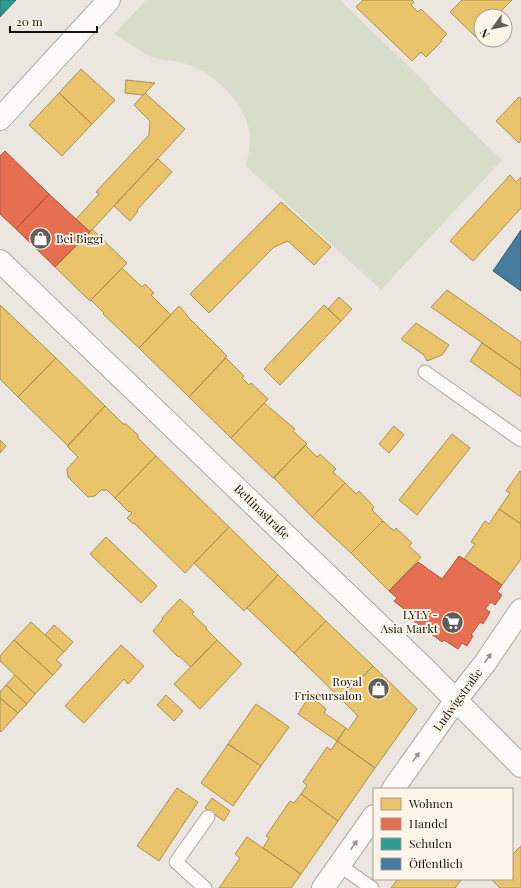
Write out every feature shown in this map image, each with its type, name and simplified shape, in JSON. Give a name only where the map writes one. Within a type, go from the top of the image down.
[{"type":"street","points":[[0,119],[109,0]]},
{"type":"street","name":"Bettinastraße","points":[[0,261],[425,669],[521,766]]},
{"type":"street","name":"Ludwigstraße","points":[[394,788],[456,700],[485,663],[521,610]]},
{"type":"street","points":[[323,888],[373,817]]},
{"type":"lane","points":[[426,372],[521,440]]},
{"type":"lane","points":[[205,888],[176,862],[208,817]]},
{"type":"lane","points":[[339,865],[372,888]]},
{"type":"green space","points":[[146,0],[340,0],[429,86],[428,88],[502,160],[381,290],[246,166],[250,139],[247,123],[242,111],[227,90],[217,81],[195,68],[184,63],[152,57],[114,34]]},
{"type":"building: Wohnen","points":[[363,0],[412,0],[414,2],[411,5],[418,12],[421,9],[447,34],[426,57],[421,52],[412,61],[356,7]]},
{"type":"building: Wohnen","points":[[462,0],[512,0],[504,8],[473,8],[473,34],[450,12]]},
{"type":"building: Wohnen","points":[[81,69],[115,100],[92,124],[59,93]]},
{"type":"building: Wohnen","points":[[126,80],[155,83],[143,95],[125,93]]},
{"type":"building: Wohnen","points":[[59,93],[92,124],[62,156],[29,125]]},
{"type":"building: Wohnen","points":[[145,93],[185,129],[90,232],[76,219],[99,194],[96,192],[149,135],[150,121],[134,105]]},
{"type":"building: Wohnen","points":[[519,97],[521,98],[521,140],[519,143],[496,121]]},
{"type":"building: Wohnen","points":[[158,159],[172,172],[137,210],[138,211],[130,221],[114,206]]},
{"type":"building: Wohnen","points":[[510,175],[516,182],[521,177],[521,208],[473,261],[450,241]]},
{"type":"building: Wohnen","points":[[281,202],[331,247],[314,265],[288,241],[274,247],[209,313],[190,294]]},
{"type":"building: Wohnen","points":[[92,229],[127,263],[90,301],[55,267]]},
{"type":"building: Wohnen","points":[[122,268],[142,287],[145,284],[154,293],[151,295],[171,315],[139,348],[103,314],[104,313],[91,300]]},
{"type":"building: Wohnen","points":[[447,290],[521,342],[521,370],[431,307]]},
{"type":"building: Wohnen","points":[[339,297],[352,309],[341,321],[328,309]]},
{"type":"building: Wohnen","points":[[0,305],[56,358],[18,397],[0,379]]},
{"type":"building: Wohnen","points":[[324,305],[341,321],[280,385],[264,369]]},
{"type":"building: Wohnen","points":[[179,306],[227,356],[189,397],[139,348]]},
{"type":"building: Wohnen","points":[[416,323],[449,345],[442,355],[427,361],[424,355],[401,339]]},
{"type":"building: Wohnen","points":[[482,343],[521,370],[521,397],[470,361]]},
{"type":"building: Wohnen","points":[[56,358],[105,406],[68,446],[18,397]]},
{"type":"building: Wohnen","points":[[226,358],[244,376],[242,378],[249,385],[251,383],[268,399],[231,438],[189,397]]},
{"type":"building: Wohnen","points":[[264,403],[295,429],[293,431],[307,444],[273,478],[231,438]]},
{"type":"building: Wohnen","points":[[105,406],[123,424],[126,424],[138,435],[138,438],[156,456],[115,498],[107,490],[101,490],[95,496],[88,497],[68,477],[67,469],[78,457],[67,446]]},
{"type":"building: Wohnen","points":[[394,426],[404,435],[389,453],[379,444]]},
{"type":"building: Wohnen","points":[[452,434],[470,448],[417,515],[399,500]]},
{"type":"building: Wohnen","points":[[0,440],[6,446],[0,453]]},
{"type":"building: Wohnen","points":[[305,445],[317,457],[320,454],[336,469],[333,472],[345,483],[312,517],[274,478]]},
{"type":"building: Wohnen","points":[[156,456],[229,527],[185,573],[127,518],[132,513],[130,511],[129,512],[115,498]]},
{"type":"building: Wohnen","points":[[520,471],[521,524],[499,509],[510,493],[506,491]]},
{"type":"building: Wohnen","points":[[345,483],[356,494],[359,491],[374,507],[372,510],[383,521],[351,553],[312,517]]},
{"type":"building: Wohnen","points":[[499,509],[521,524],[521,559],[502,585],[464,559],[475,544],[471,542],[485,521],[489,524]]},
{"type":"building: Wohnen","points":[[383,521],[394,531],[396,528],[412,543],[409,546],[421,557],[389,591],[351,553]]},
{"type":"building: Wohnen","points":[[229,527],[278,575],[244,611],[194,563]]},
{"type":"building: Wohnen","points":[[106,537],[157,586],[141,603],[90,554]]},
{"type":"building: Wohnen","points":[[278,575],[326,621],[294,653],[247,608]]},
{"type":"building: Wohnen","points":[[180,599],[194,612],[192,614],[217,640],[191,667],[179,656],[178,657],[153,631],[163,619],[162,618]]},
{"type":"building: Wohnen","points":[[326,621],[373,666],[341,699],[294,653]]},
{"type":"building: Wohnen","points":[[31,622],[64,652],[56,660],[62,665],[53,675],[14,640]]},
{"type":"building: Wohnen","points":[[54,625],[73,642],[64,652],[45,635]]},
{"type":"building: Wohnen","points":[[14,640],[53,675],[35,694],[0,661],[0,656]]},
{"type":"building: Wohnen","points":[[217,640],[242,664],[200,709],[174,684]]},
{"type":"building: Wohnen","points":[[121,645],[144,666],[128,684],[124,679],[84,723],[65,706]]},
{"type":"building: Wohnen","points":[[373,666],[417,709],[375,768],[337,741],[346,728],[348,730],[358,716],[341,699]]},
{"type":"building: Wohnen","points":[[15,675],[35,694],[27,704],[6,685]]},
{"type":"building: Wohnen","points":[[6,685],[27,704],[18,713],[0,698],[0,692]]},
{"type":"building: Wohnen","points":[[166,695],[183,711],[174,721],[157,705]]},
{"type":"building: Wohnen","points":[[310,695],[326,709],[324,713],[346,728],[337,741],[298,714]]},
{"type":"building: Wohnen","points":[[0,698],[18,713],[1,732],[0,731]]},
{"type":"building: Wohnen","points":[[256,704],[289,727],[261,766],[228,744]]},
{"type":"building: Wohnen","points":[[337,741],[375,768],[338,821],[301,794],[307,785],[303,782],[327,747],[331,750]]},
{"type":"building: Wohnen","points":[[228,744],[261,766],[233,806],[201,783]]},
{"type":"building: Wohnen","points":[[177,788],[198,802],[159,861],[137,846]]},
{"type":"building: Wohnen","points":[[301,794],[338,821],[301,874],[263,848],[269,838],[266,836],[290,801],[294,803]]},
{"type":"building: Wohnen","points":[[212,798],[230,811],[224,821],[205,808]]},
{"type":"building: Wohnen","points":[[247,837],[301,874],[291,888],[219,888],[240,858],[235,854]]},
{"type":"building: Wohnen","points":[[521,846],[521,888],[500,888],[492,880],[513,880],[513,854]]},
{"type":"building: Wohnen","points":[[397,880],[461,880],[455,888],[391,888]]},
{"type":"building: Handel","points":[[5,151],[49,194],[16,229],[0,214],[0,156]]},
{"type":"building: Handel","points":[[49,194],[90,232],[55,267],[16,229]]},
{"type":"building: Handel","points":[[459,556],[502,585],[497,592],[502,595],[495,605],[491,602],[485,609],[490,612],[483,624],[480,622],[471,635],[473,636],[467,646],[462,643],[458,649],[444,640],[442,642],[414,621],[416,619],[394,601],[397,598],[389,591],[418,562],[442,579]]},
{"type":"building: Schulen","points":[[0,0],[16,0],[0,17]]},
{"type":"building: Öffentlich","points":[[521,230],[521,291],[493,271]]},
{"type":"place","name":"Bei Biggi","points":[[40,239]]},
{"type":"place","name":"LYLY - Asia Markt","points":[[453,622]]},
{"type":"place","name":"Royal Friseursalon","points":[[378,689]]}]
